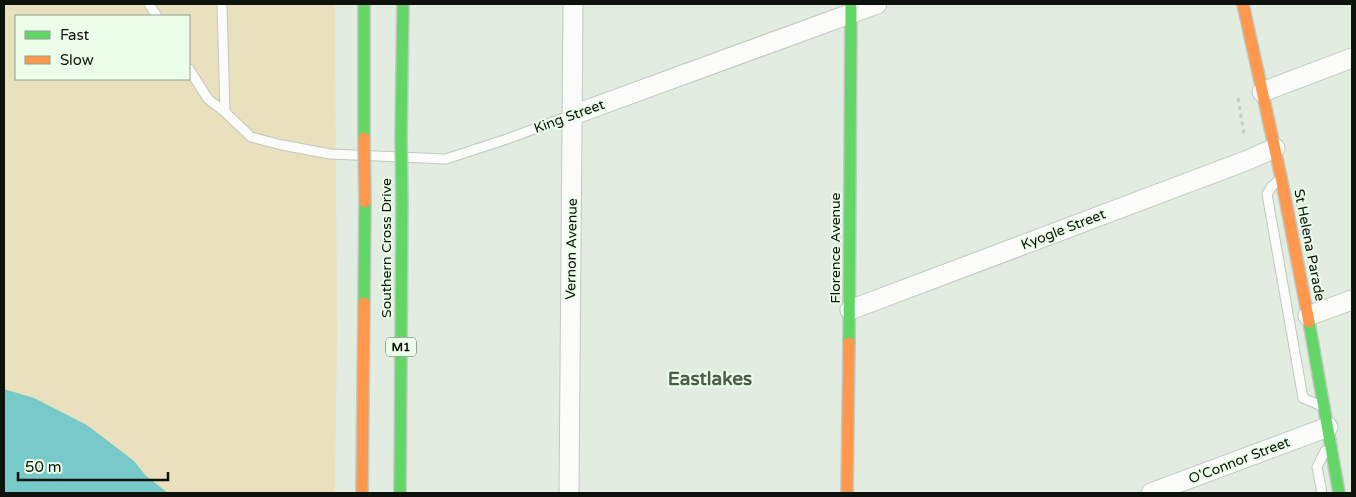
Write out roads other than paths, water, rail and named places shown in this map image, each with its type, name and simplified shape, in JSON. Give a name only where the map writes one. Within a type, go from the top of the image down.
[{"type":"main road","name":"Southern Cross Drive","points":[[362,493],[365,202],[364,4]]},
{"type":"main road","name":"Southern Cross Drive","points":[[400,493],[403,4]]},
{"type":"main road","name":"St Helena Parade","points":[[1243,4],[1282,178],[1339,493]]},
{"type":"main road","name":"Florence Avenue","points":[[847,493],[851,8]]},
{"type":"street","name":"Vernon Avenue","points":[[569,493],[573,4]]},
{"type":"street","name":"King Street","points":[[573,115],[851,8],[877,4]]},
{"type":"street","points":[[1262,92],[1352,58]]},
{"type":"street","name":"Kyogle Street","points":[[850,310],[1248,160],[1275,148]]},
{"type":"street","points":[[1308,316],[1352,300]]},
{"type":"street","name":"O'Connor Street","points":[[1151,493],[1329,434]]},
{"type":"lane","points":[[149,4],[156,15]]},
{"type":"lane","points":[[222,4],[225,112]]},
{"type":"lane","points":[[190,71],[208,99],[225,112]]},
{"type":"lane","name":"King Street","points":[[225,112],[251,137],[282,145],[330,154],[446,159],[573,115]]},
{"type":"lane","points":[[1282,178],[1272,186],[1267,194],[1303,398],[1324,407]]},
{"type":"lane","points":[[1322,493],[1317,467],[1329,434]]},
{"type":"water","points":[[4,389],[34,398],[87,425],[134,461],[146,476],[168,493],[4,493]]},
{"type":"district","name":"Eastlakes","points":[[710,378]]}]
